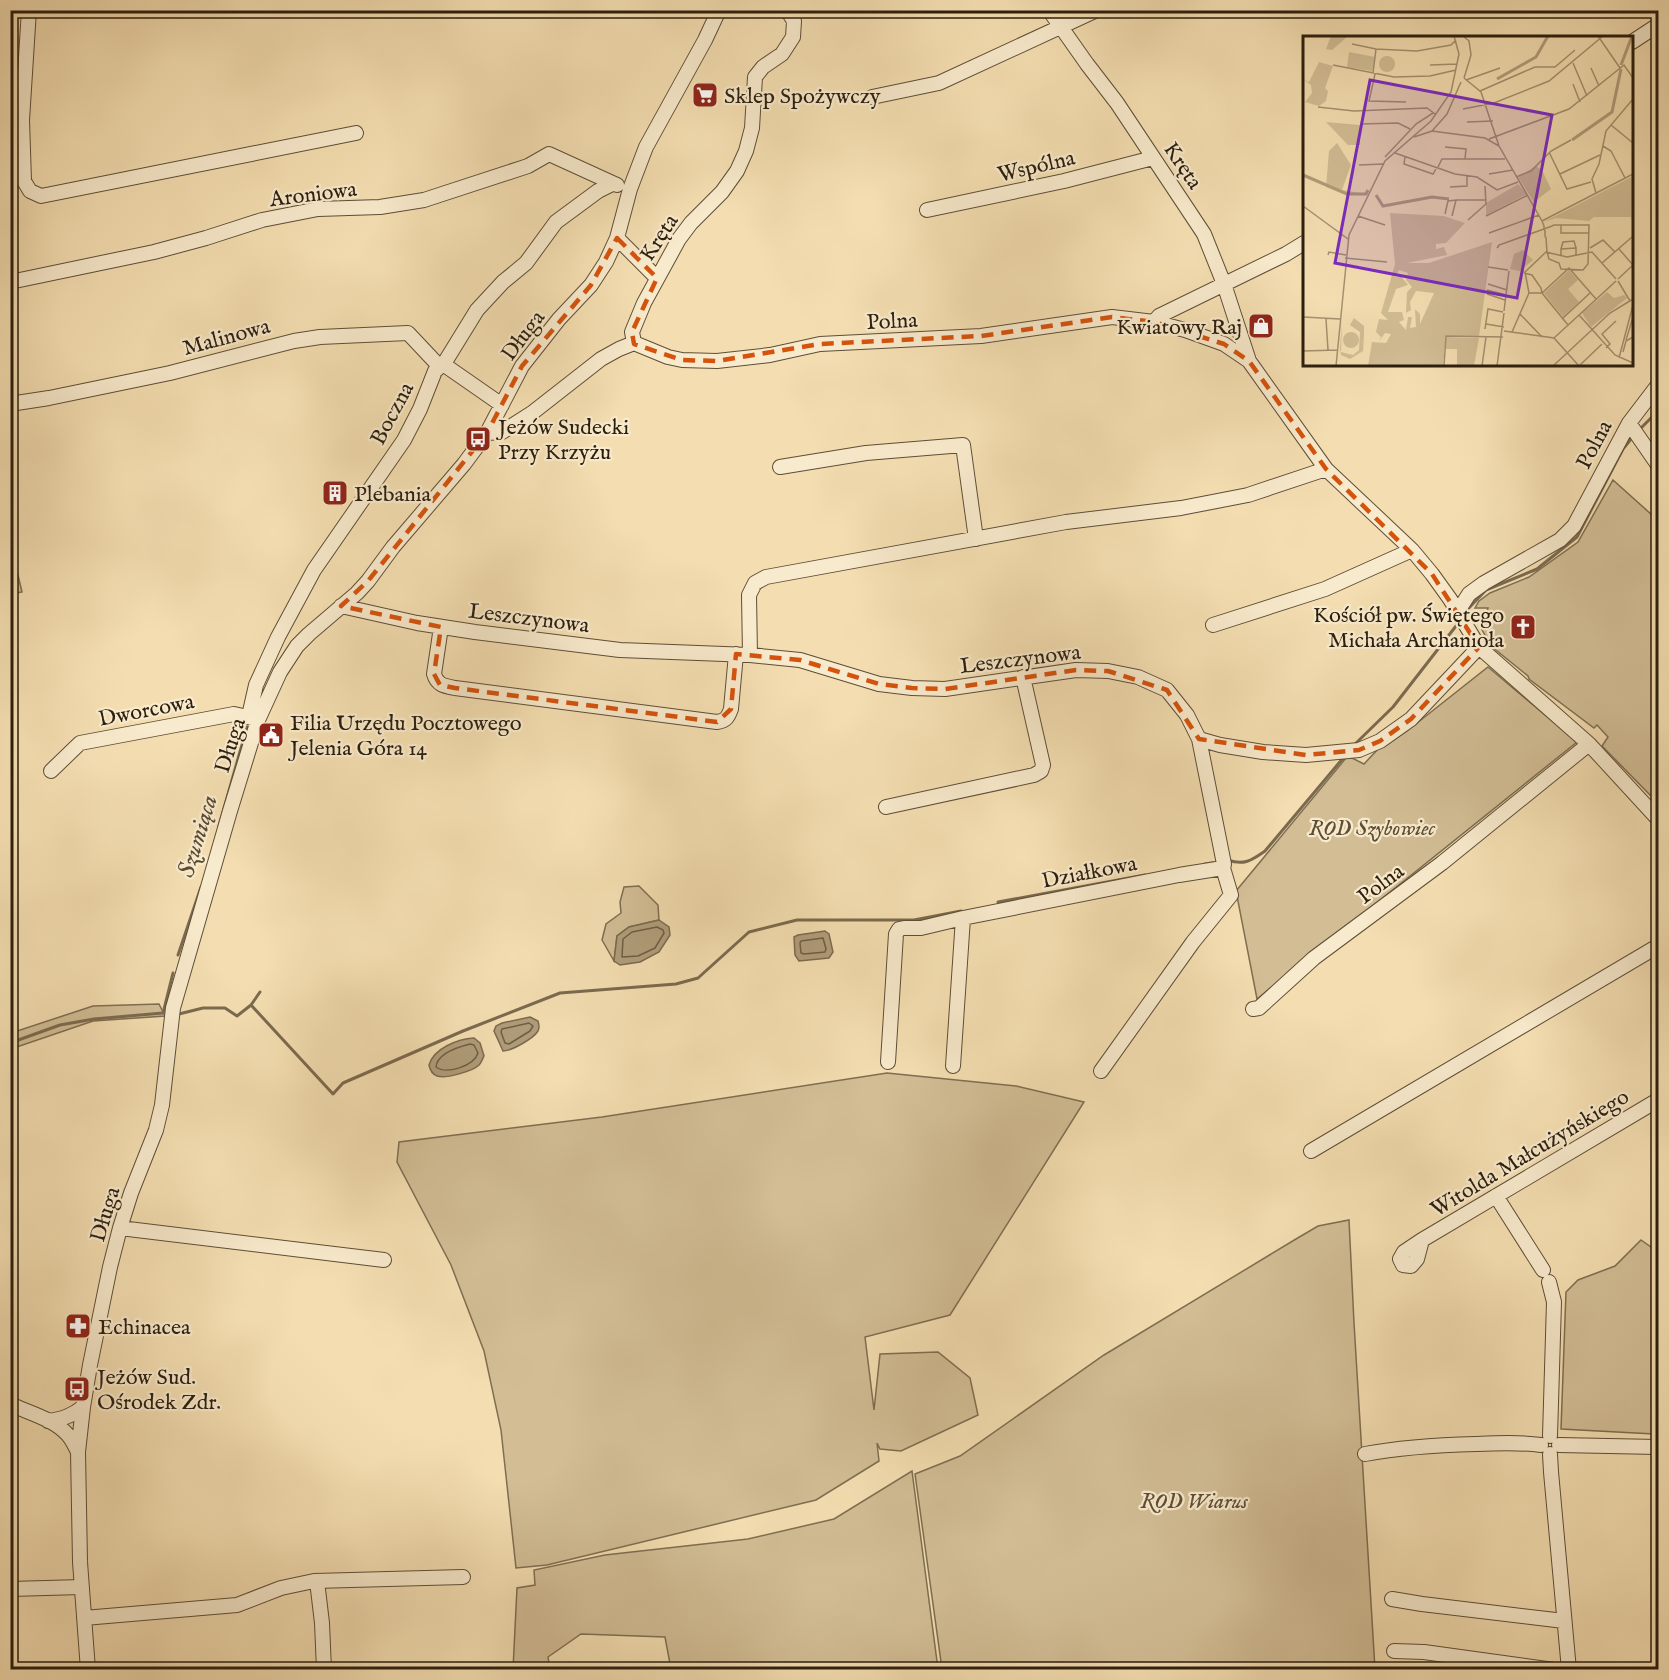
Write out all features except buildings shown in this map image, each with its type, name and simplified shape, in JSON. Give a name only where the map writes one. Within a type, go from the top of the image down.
[{"type":"street","points":[[29,10],[22,120],[24,181],[30,191],[41,196],[356,133]]},
{"type":"street","name":"Długa","points":[[88,1670],[82,1587],[78,1452],[83,1407],[120,1228],[156,1130],[162,1105],[173,1008],[213,873],[254,718],[290,656],[309,634],[357,593],[464,464],[487,433],[522,366],[559,319],[591,285],[606,262],[617,238],[630,189],[646,147],[719,10]]},
{"type":"street","name":"Kręta","points":[[634,343],[632,332],[644,303],[685,231],[722,192],[737,171],[746,151],[752,128],[755,77],[763,67],[782,54],[794,37],[794,21],[787,10]]},
{"type":"street","name":"Kręta","points":[[1049,10],[1117,103],[1204,234],[1250,361]]},
{"type":"street","points":[[872,97],[939,82],[1097,10]]},
{"type":"street","points":[[1633,41],[1659,25]]},
{"type":"street","name":"Aroniowa","points":[[10,282],[154,252],[262,220],[318,209],[380,207],[424,200],[528,166],[549,154],[612,184]]},
{"type":"street","name":"Wspólna","points":[[927,210],[1064,181],[1153,158]]},
{"type":"street","points":[[612,184],[630,189]]},
{"type":"street","name":"Boczna","points":[[254,718],[256,685],[273,646],[309,580],[404,440],[420,409],[435,371],[477,310],[503,282],[526,263],[556,222],[598,191],[612,184]]},
{"type":"street","points":[[617,238],[657,278]]},
{"type":"street","points":[[1154,322],[1159,315],[1303,244]]},
{"type":"street","name":"Polna","points":[[634,343],[668,357],[682,360],[717,361],[770,355],[820,344],[981,336],[1112,317],[1154,322],[1224,344],[1250,361],[1326,469],[1412,550],[1458,611],[1479,646],[1589,744],[1659,819]]},
{"type":"street","name":"Malinowa","points":[[10,404],[170,373],[294,340],[408,333],[441,365],[502,405]]},
{"type":"street","points":[[487,433],[502,432],[532,413],[602,359],[634,343]]},
{"type":"street","name":"Polna","points":[[1458,611],[1469,594],[1484,583],[1560,540],[1574,526],[1629,423],[1659,385]]},
{"type":"street","points":[[1629,423],[1659,465]]},
{"type":"street","points":[[780,467],[867,453],[963,445],[976,539]]},
{"type":"street","points":[[441,627],[434,674],[440,685],[717,722],[724,721],[731,709],[743,654],[749,595],[754,583],[766,577],[1066,522],[1181,508],[1248,495],[1326,469]]},
{"type":"street","points":[[1213,625],[1325,589],[1412,550]]},
{"type":"street","name":"Leszczynowa","points":[[341,606],[441,627],[620,650],[743,654],[800,660],[879,684],[912,688],[945,689],[1076,670],[1108,671],[1138,677],[1167,690],[1187,715],[1198,739]]},
{"type":"street","points":[[1101,1071],[1193,942],[1231,895],[1198,739],[1256,751],[1306,755],[1359,750],[1380,741],[1411,719],[1479,646]]},
{"type":"street","points":[[886,807],[1034,775],[1041,771],[1043,765],[1023,677]]},
{"type":"street","name":"Dworcowa","points":[[51,771],[80,743],[234,714],[254,718]]},
{"type":"street","name":"Polna","points":[[1253,1009],[1259,1008],[1314,958],[1442,863],[1589,744]]},
{"type":"street","name":"Działkowa","points":[[888,1062],[896,934],[899,929],[921,928],[1179,875],[1223,862]]},
{"type":"street","points":[[953,1066],[963,918]]},
{"type":"street","points":[[1311,1151],[1659,945]]},
{"type":"street","name":"Witolda Małcużyńskiego","points":[[1422,1240],[1659,1100]]},
{"type":"street","points":[[1496,1196],[1546,1276],[1554,1302],[1550,1445],[1569,1670]]},
{"type":"street","points":[[120,1228],[384,1260]]},
{"type":"street","points":[[10,1404],[62,1430],[78,1452]]},
{"type":"street","points":[[48,1421],[74,1415],[83,1407]]},
{"type":"street","points":[[1365,1454],[1452,1444],[1521,1442],[1550,1445],[1659,1447]]},
{"type":"street","points":[[84,1618],[237,1605],[281,1588],[317,1581],[463,1577]]},
{"type":"street","points":[[317,1581],[324,1670]]},
{"type":"street","points":[[10,1589],[82,1587]]},
{"type":"street","points":[[1392,1599],[1564,1621]]},
{"type":"street","points":[[1394,1651],[1424,1652],[1554,1670]]},
{"type":"highlighted area","points":[[617,238],[657,278],[632,332],[634,344],[682,360],[717,361],[820,344],[981,336],[1112,317],[1154,322],[1224,344],[1249,361],[1326,469],[1432,574],[1479,647],[1411,719],[1380,741],[1359,750],[1306,755],[1199,739],[1167,690],[1108,671],[1076,670],[945,689],[912,688],[879,684],[800,660],[736,654],[731,709],[717,722],[455,688],[440,685],[434,674],[441,627],[341,606],[368,581],[487,433],[522,366],[591,285]]},
{"type":"green space","points":[[1613,480],[1652,515],[1658,511],[1658,786],[1652,797],[1602,746],[1608,737],[1597,725],[1594,728],[1529,679],[1491,646],[1481,628],[1488,608],[1475,608],[1479,601],[1490,593],[1529,577],[1578,542]]},
{"type":"green space","points":[[10,542],[22,592],[11,594],[10,594]]},
{"type":"green space","name":"ROD Szybowiec","points":[[1488,667],[1577,742],[1257,999],[1236,891],[1346,758],[1352,758],[1364,764],[1380,747],[1407,731]]},
{"type":"green space","points":[[639,886],[658,905],[659,920],[629,927],[617,936],[614,961],[602,940],[606,924],[621,913],[620,902],[624,887]]},
{"type":"green space","points":[[159,1004],[165,1016],[93,1021],[11,1049],[11,1033],[93,1006]]},
{"type":"green space","points":[[887,1073],[1016,1086],[1084,1102],[950,1315],[865,1337],[874,1410],[880,1354],[938,1352],[970,1378],[978,1415],[901,1451],[880,1449],[877,1443],[879,1461],[816,1500],[547,1565],[516,1568],[501,1430],[484,1351],[451,1265],[397,1162],[399,1142],[602,1117]]},
{"type":"green space","name":"ROD Wiarus","points":[[1349,1220],[1375,1669],[942,1669],[915,1474],[960,1456],[1104,1355],[1318,1226]]},
{"type":"green space","points":[[1641,1240],[1658,1252],[1658,1429],[1654,1434],[1561,1429],[1566,1292],[1578,1280],[1615,1266]]},
{"type":"green space","points":[[912,1471],[938,1669],[671,1669],[665,1637],[581,1634],[548,1657],[550,1669],[513,1669],[517,1588],[535,1585],[534,1570],[605,1555],[748,1539],[834,1519]]},
{"type":"water","points":[[659,920],[669,927],[670,935],[659,952],[640,962],[620,965],[614,961],[617,936],[629,927]]},
{"type":"water","points":[[825,931],[829,934],[833,952],[829,958],[799,961],[795,955],[794,937]]},
{"type":"water","points":[[530,1017],[538,1021],[538,1031],[522,1044],[503,1051],[494,1031],[496,1026]]},
{"type":"water","points":[[474,1038],[480,1043],[484,1056],[479,1065],[453,1075],[441,1077],[433,1073],[429,1065],[441,1049],[454,1042]]},
{"type":"waterway","points":[[1640,429],[1658,411]]},
{"type":"waterway","points":[[1467,610],[1486,590],[1537,569],[1577,537],[1623,449],[1631,439]]},
{"type":"waterway","points":[[1354,745],[1393,707],[1456,626]]},
{"type":"waterway","name":"Szumiąca","points":[[219,826],[247,727]]},
{"type":"waterway","points":[[1228,860],[1248,861],[1265,851],[1344,757]]},
{"type":"waterway","points":[[1205,864],[1219,862]]},
{"type":"waterway","points":[[998,902],[1145,875]]},
{"type":"waterway","name":"Szumiąca","points":[[178,955],[201,887]]},
{"type":"waterway","points":[[251,1005],[333,1094],[343,1083],[463,1031],[560,993],[676,984],[698,978],[749,932],[797,920],[914,920],[961,911]]},
{"type":"waterway","name":"Szumiąca","points":[[10,1043],[60,1025],[94,1019],[163,1013],[173,973]]},
{"type":"waterway","points":[[179,1014],[203,1008],[225,1008],[237,1016],[251,1005],[260,992]]},
{"type":"place","name":"Sklep Spożywczy","points":[[705,95]]},
{"type":"place","name":"Kwiatowy Raj","points":[[1261,326]]},
{"type":"place","name":"Jeżów Sudecki Przy Krzyżu","points":[[478,439]]},
{"type":"place","name":"Plebania","points":[[335,493]]},
{"type":"place","name":"Kościół pw. Świętego Michała Archanioła","points":[[1523,627]]},
{"type":"place","name":"Filia Urzędu Pocztowego Jelenia Góra 14","points":[[271,735]]},
{"type":"place","name":"Echinacea","points":[[78,1326]]},
{"type":"place","name":"Jeżów Sud. Ośrodek Zdr.","points":[[77,1389]]}]
